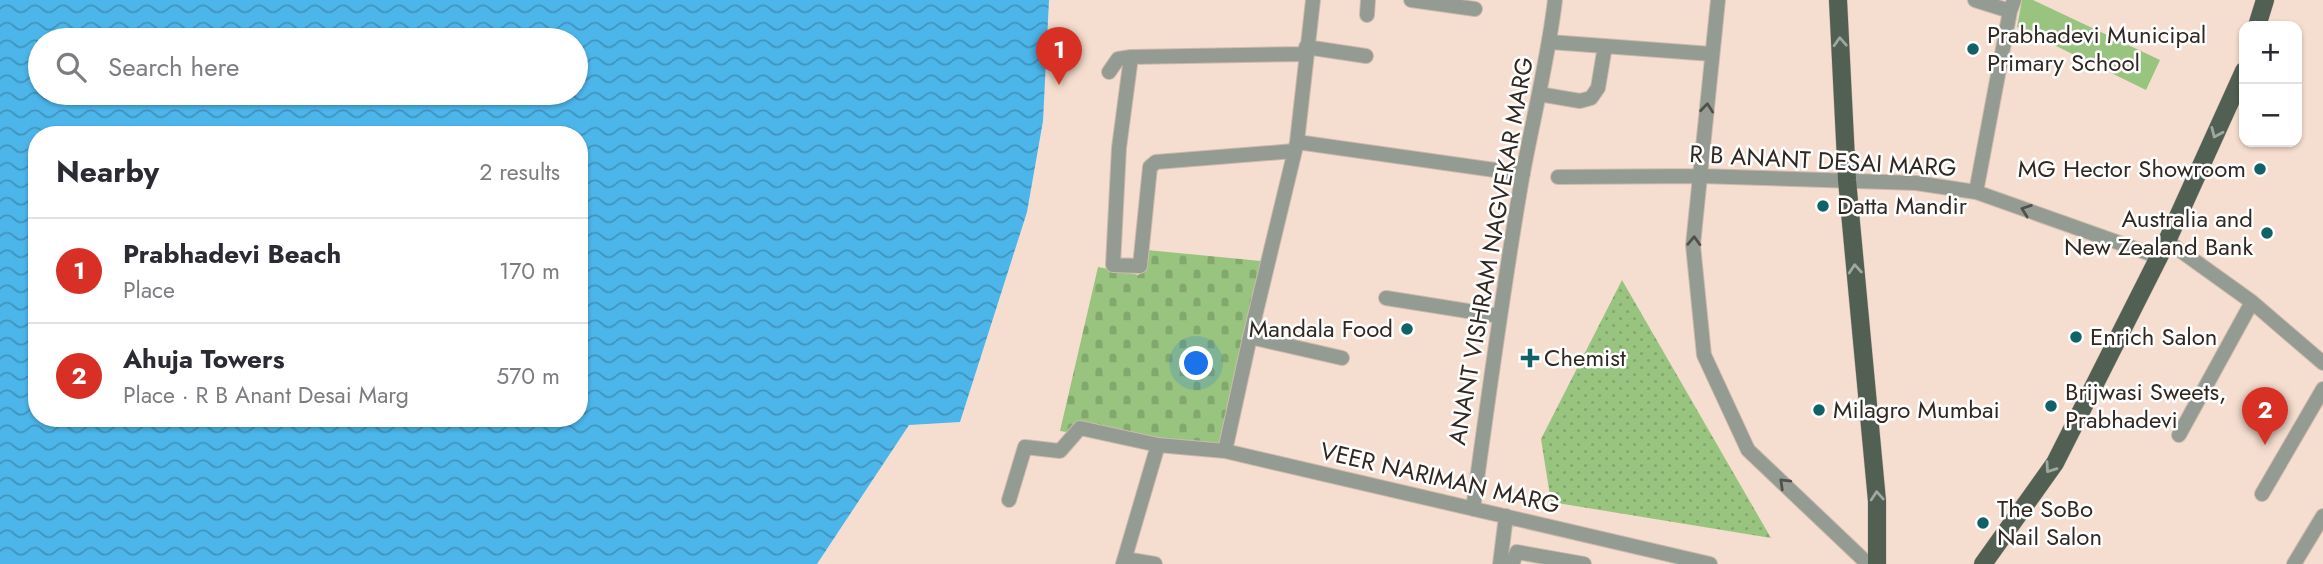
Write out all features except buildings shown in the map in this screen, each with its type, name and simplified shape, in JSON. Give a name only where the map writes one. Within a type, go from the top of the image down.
[{"type":"main road","points":[[1839,0],[1847,180],[1877,501],[1877,564]]},
{"type":"main road","points":[[2258,21],[2264,0]]},
{"type":"main road","points":[[1983,564],[2055,463],[2163,249],[2239,82]]},
{"type":"street","points":[[1225,451],[1296,147],[1313,0]]},
{"type":"street","points":[[1411,0],[1475,9]]},
{"type":"street","name":"ANANT VISHRAM NAGVEKAR MARG","points":[[1473,509],[1499,316],[1523,174],[1550,42],[1555,0]]},
{"type":"street","points":[[1718,0],[1693,245],[1704,355],[1748,450],[1868,564]]},
{"type":"street","points":[[1975,0],[2012,6],[1976,192]]},
{"type":"street","points":[[1550,42],[1712,54]]},
{"type":"street","points":[[1539,98],[1580,101],[1591,98],[1598,88],[1605,46]]},
{"type":"street","points":[[1109,72],[1118,59],[1131,57],[1306,50],[1366,56]]},
{"type":"street","points":[[1131,57],[1119,148],[1113,265],[1140,266],[1150,167],[1156,162],[1296,147],[1523,174]]},
{"type":"street","points":[[1539,98],[1598,107]]},
{"type":"street","name":"R B ANANT DESAI MARG","points":[[1558,177],[1700,176],[1847,180],[1916,183],[1976,192],[2163,249],[2252,302],[2323,363]]},
{"type":"street","points":[[1386,298],[1499,316]]},
{"type":"street","points":[[2179,435],[2252,302]]},
{"type":"street","points":[[1250,337],[1342,358]]},
{"type":"street","points":[[2262,494],[2323,389]]},
{"type":"street","name":"VEER NARIMAN MARG","points":[[1009,500],[1025,447],[1060,451],[1080,428],[1158,445],[1225,451],[1710,564]]},
{"type":"street","points":[[1155,564],[1131,562],[1158,445]]},
{"type":"street","points":[[1500,564],[1506,516]]},
{"type":"street","points":[[2294,564],[2323,516]]},
{"type":"street","points":[[1513,564],[1517,552],[1578,564]]},
{"type":"green space","points":[[2022,0],[2033,0],[2160,60],[2146,90],[2017,27]]},
{"type":"green space","points":[[1147,250],[1261,261],[1218,457],[1060,431],[1098,267],[1139,275]]},
{"type":"green space","points":[[1622,280],[1771,538],[1551,502],[1541,439]]},
{"type":"water","points":[[0,0],[1049,0],[1043,121],[1027,212],[960,422],[909,425],[817,564],[0,564]]},
{"type":"place","name":"Prabhadevi Municipal Primary School","points":[[1973,49]]},
{"type":"place","name":"Prabhadevi Beach","points":[[1059,85]]},
{"type":"place","name":"MG Hector Showroom","points":[[2260,169]]},
{"type":"place","name":"Datta Mandir","points":[[1823,206]]},
{"type":"place","name":"Australia and New Zealand Bank","points":[[2267,233]]},
{"type":"place","name":"Mandala Food","points":[[1407,329]]},
{"type":"place","name":"Enrich Salon","points":[[2076,337]]},
{"type":"place","name":"Chemist","points":[[1530,358]]},
{"type":"place","name":"Brijwasi Sweets, Prabhadevi","points":[[2051,406]]},
{"type":"place","name":"Milagro Mumbai","points":[[1819,410]]},
{"type":"place","name":"Ahuja Towers","points":[[2265,445]]},
{"type":"place","name":"The SoBo Nail Salon","points":[[1983,523]]}]
